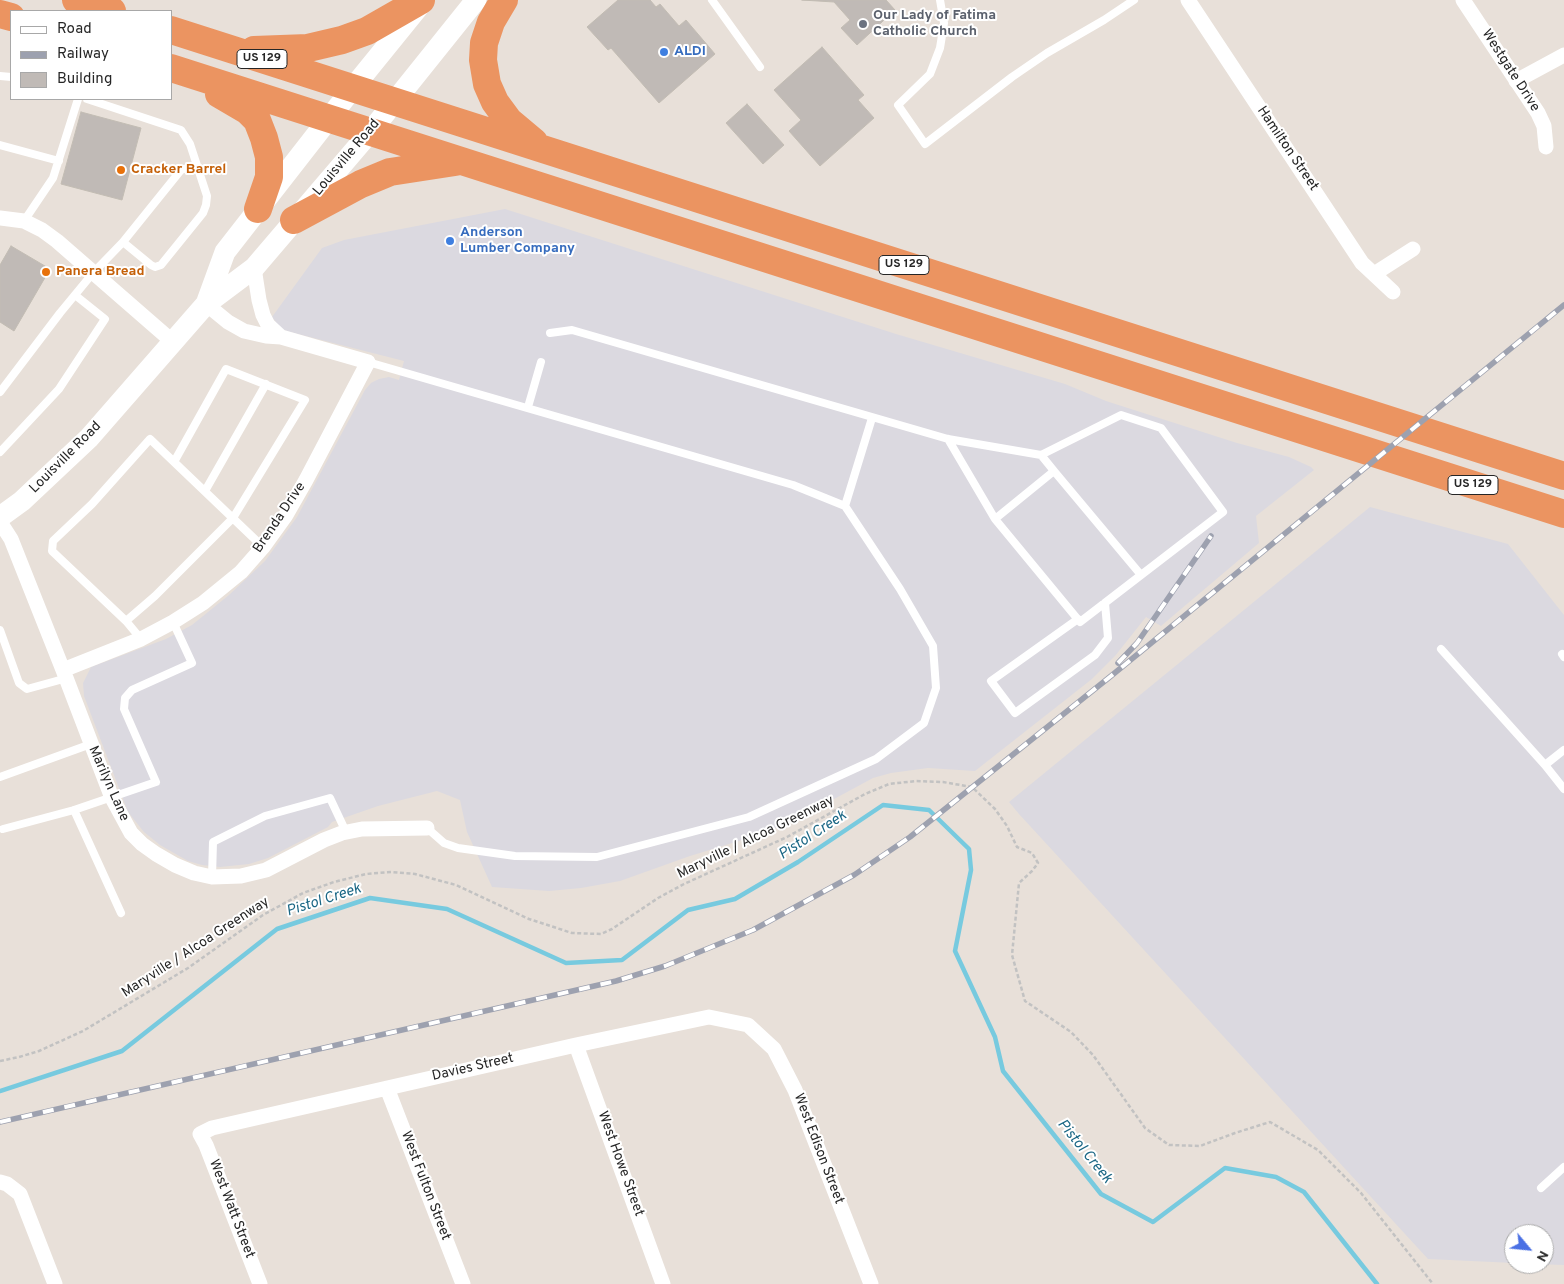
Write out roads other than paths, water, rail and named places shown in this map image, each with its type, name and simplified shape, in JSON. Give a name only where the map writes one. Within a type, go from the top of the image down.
[{"type":"highway","points":[[76,0],[109,10]]},
{"type":"highway","points":[[233,50],[308,48],[342,40],[367,31],[423,0]]},
{"type":"highway","points":[[504,0],[491,22],[484,43],[483,60],[487,84],[495,102],[509,121],[542,150]]},
{"type":"highway","name":"US 129","points":[[172,30],[1564,476]]},
{"type":"highway","name":"US 129","points":[[172,68],[1564,514]]},
{"type":"highway","points":[[172,69],[248,111],[257,120],[269,157],[268,177],[258,209]]},
{"type":"highway","points":[[294,220],[361,184],[390,172],[462,162]]},
{"type":"main road","name":"Louisville Road","points":[[206,304],[225,252],[423,0]]},
{"type":"main road","name":"Louisville Road","points":[[0,517],[22,501],[89,438],[206,304],[254,268],[371,131],[476,0]]},
{"type":"street","name":"Hamilton Street","points":[[1188,0],[1362,263],[1393,292]]},
{"type":"street","name":"Westgate Drive","points":[[1463,0],[1538,113],[1544,126],[1546,147]]},
{"type":"street","points":[[1516,80],[1564,55]]},
{"type":"street","points":[[0,218],[24,221],[57,240],[173,342]]},
{"type":"street","points":[[1374,274],[1413,249]]},
{"type":"street","points":[[254,268],[258,300],[263,315],[268,325],[281,337]]},
{"type":"street","points":[[206,304],[228,322],[244,331],[281,337],[368,362]]},
{"type":"street","name":"Brenda Drive","points":[[65,674],[141,639],[172,622],[203,604],[241,572],[263,547],[286,515],[368,362]]},
{"type":"street","name":"Marilyn Lane","points":[[0,522],[11,540],[112,798],[124,822],[142,844],[175,866],[194,873],[212,877],[241,876],[266,870],[324,840],[346,832],[362,829],[427,828]]},
{"type":"street","name":"Davies Street","points":[[200,1134],[212,1128],[576,1045],[709,1017],[748,1025]]},
{"type":"street","name":"West Edison Street","points":[[748,1025],[774,1048],[795,1090],[871,1284]]},
{"type":"street","name":"West Howe Street","points":[[576,1045],[663,1284]]},
{"type":"street","name":"West Fulton Street","points":[[387,1088],[463,1284]]},
{"type":"street","name":"West Watt Street","points":[[200,1134],[260,1284]]},
{"type":"street","points":[[3,1183],[20,1194],[55,1284]]},
{"type":"lane","points":[[712,0],[760,67]]},
{"type":"lane","points":[[940,0],[944,23],[940,48],[930,74],[898,105],[925,144],[1012,77],[1047,53],[1134,0]]},
{"type":"lane","points":[[24,221],[54,178],[78,100]]},
{"type":"lane","points":[[90,100],[181,130],[190,144],[207,196],[203,213],[160,265],[155,267],[150,265],[123,242]]},
{"type":"lane","points":[[0,145],[59,161]]},
{"type":"lane","points":[[0,392],[75,295],[123,242],[181,170],[197,165]]},
{"type":"lane","points":[[0,452],[59,389],[105,319],[75,295]]},
{"type":"lane","points":[[550,333],[572,330],[948,439],[1041,455],[1120,416],[1160,428],[1223,512],[1080,622],[995,519],[948,439]]},
{"type":"lane","points":[[368,362],[793,485],[845,506],[900,589],[933,646],[936,688],[924,723],[876,759],[749,817],[597,858],[515,856],[458,848],[444,842],[427,828]]},
{"type":"lane","points":[[528,407],[541,362]]},
{"type":"lane","points":[[126,621],[155,596],[233,518],[305,400],[226,369],[174,462]]},
{"type":"lane","points":[[205,491],[266,384]]},
{"type":"lane","points":[[845,506],[872,418]]},
{"type":"lane","points":[[141,639],[126,621],[52,551],[53,541],[92,504],[150,439],[263,547]]},
{"type":"lane","points":[[1041,455],[1141,575]]},
{"type":"lane","points":[[995,519],[1054,471]]},
{"type":"lane","points":[[1078,619],[991,680],[1015,713],[1094,655],[1108,638],[1105,603]]},
{"type":"lane","points":[[3,829],[74,810],[156,782],[124,709],[125,698],[132,690],[192,664],[172,622]]},
{"type":"lane","points":[[0,630],[19,683],[27,689],[65,674]]},
{"type":"lane","points":[[1440,649],[1545,765],[1564,789]]},
{"type":"lane","points":[[0,777],[91,744]]},
{"type":"lane","points":[[1545,765],[1564,750]]},
{"type":"lane","points":[[212,877],[212,842],[265,816],[330,798],[346,832]]},
{"type":"lane","points":[[74,810],[121,913]]},
{"type":"lane","points":[[1541,1188],[1564,1167]]},
{"type":"waterway","name":"Pistol Creek","points":[[0,1091],[122,1051],[277,929],[370,898],[447,909],[566,963],[622,960],[688,910],[735,899],[798,862],[883,805],[929,810],[969,849],[971,870],[955,951],[995,1037],[1003,1071],[1101,1194],[1153,1222],[1225,1168],[1276,1177],[1304,1192],[1377,1284]]},
{"type":"railway","points":[[0,1122],[616,981],[665,966],[753,930],[854,875],[910,837],[1111,676],[1564,305]]},
{"type":"railway","points":[[1118,663],[1137,643],[1211,536]]},
{"type":"place","name":"Our Lady of Fatima Catholic Church","points":[[863,24]]},
{"type":"place","name":"ALDI","points":[[664,52]]},
{"type":"place","name":"Cracker Barrel","points":[[121,170]]},
{"type":"place","name":"Anderson Lumber Company","points":[[450,241]]},
{"type":"place","name":"Panera Bread","points":[[46,272]]}]
